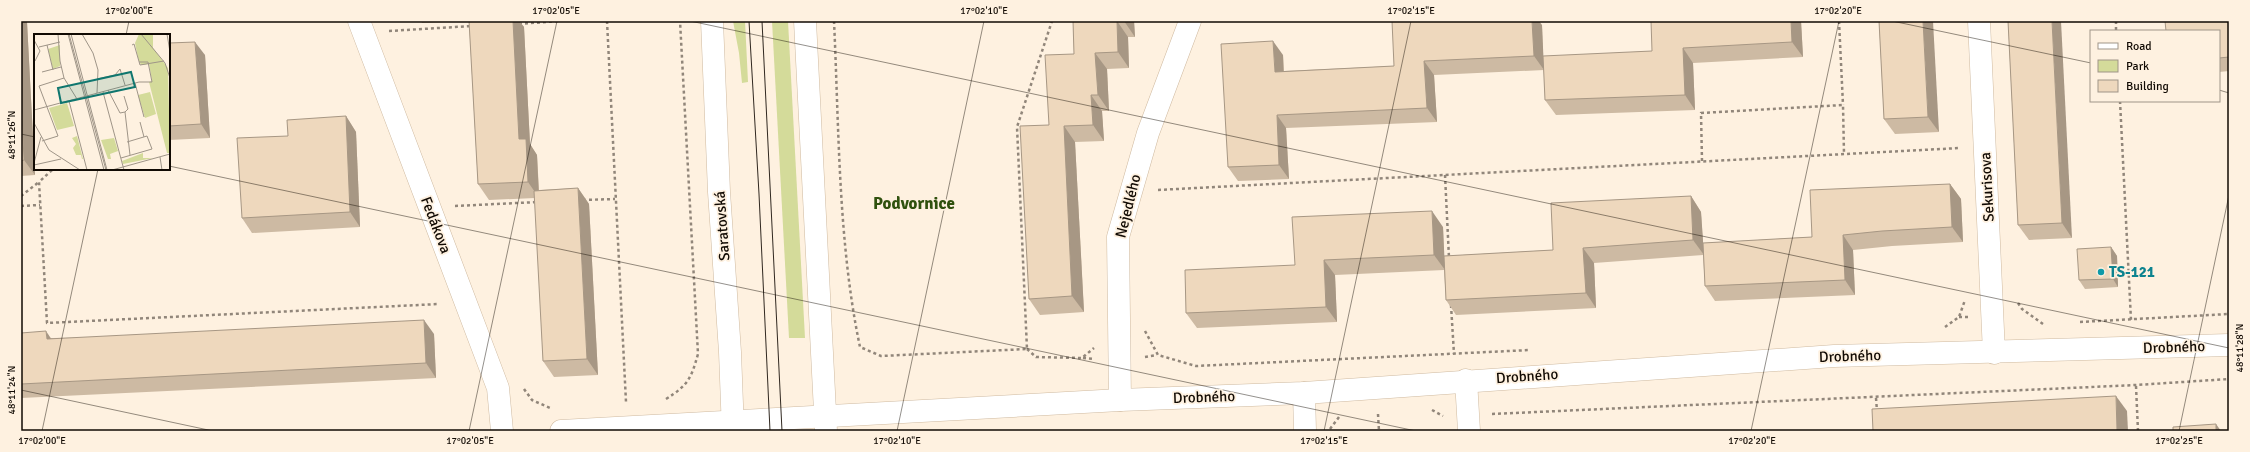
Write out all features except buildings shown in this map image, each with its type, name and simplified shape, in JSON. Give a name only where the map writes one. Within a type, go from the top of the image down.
[{"type":"street","name":"Fedákova","points":[[359,21],[498,388],[502,431]]},
{"type":"street","name":"Saratovská","points":[[712,21],[719,192],[733,426]]},
{"type":"street","points":[[805,21],[826,424]]},
{"type":"street","name":"Nejedlého","points":[[1120,400],[1118,237],[1148,133],[1190,21]]},
{"type":"street","name":"Sekurisova","points":[[1979,21],[1994,353]]},
{"type":"street","name":"Drobného","points":[[561,431],[826,424],[1120,400],[1304,393],[1466,380],[1834,356],[1994,353],[2229,345]]},
{"type":"street","points":[[1466,380],[1469,422]]},
{"type":"street","points":[[1304,393],[1305,431]]},
{"type":"path","points":[[514,24],[559,21]]},
{"type":"path","points":[[606,21],[627,407]]},
{"type":"path","points":[[663,401],[684,388],[693,372],[698,354],[680,21]]},
{"type":"path","points":[[834,21],[843,210],[853,316],[860,347],[881,356],[1027,349],[1017,127],[1052,21]]},
{"type":"path","points":[[1839,21],[1844,154]]},
{"type":"path","points":[[385,26],[389,38]]},
{"type":"path","points":[[387,31],[476,26]]},
{"type":"path","points":[[2120,102],[2131,320]]},
{"type":"path","points":[[1702,161],[1701,113],[1843,105]]},
{"type":"path","points":[[1157,190],[1962,148],[1962,141]]},
{"type":"path","points":[[21,196],[52,170]]},
{"type":"path","points":[[1445,175],[1449,260]]},
{"type":"path","points":[[39,182],[46,323],[446,304]]},
{"type":"path","points":[[576,201],[615,199]]},
{"type":"path","points":[[455,213],[452,206],[545,202]]},
{"type":"path","points":[[21,206],[40,205]]},
{"type":"path","points":[[1940,331],[1958,317],[1967,296]]},
{"type":"path","points":[[1451,299],[1454,354],[1466,380]]},
{"type":"path","points":[[2014,299],[2022,309],[2042,324],[2050,323]]},
{"type":"path","points":[[2072,322],[2229,314]]},
{"type":"path","points":[[1144,324],[1144,331],[1158,355],[1196,366],[1533,350]]},
{"type":"path","points":[[1424,411],[1431,410],[1445,417],[1469,422],[1511,414],[1876,398],[2229,379]]},
{"type":"path","points":[[2136,385],[2138,431]]},
{"type":"path","points":[[522,386],[532,400],[551,408]]},
{"type":"path","points":[[1876,398],[1877,418]]},
{"type":"path","points":[[1378,414],[1379,431]]},
{"type":"path","points":[[1372,415],[1386,414]]},
{"type":"path","points":[[1329,431],[1338,417],[1344,417]]},
{"type":"green space","points":[[733,21],[745,21],[748,82],[742,83],[739,53]]},
{"type":"green space","points":[[772,21],[788,21],[805,338],[789,338]]},
{"type":"tram line","points":[[749,21],[770,431]]},
{"type":"tram line","points":[[762,21],[782,431]]},
{"type":"place","name":"TS-121","points":[[2101,272]]},
{"type":"district","name":"Podvornice","points":[[914,203]]}]
